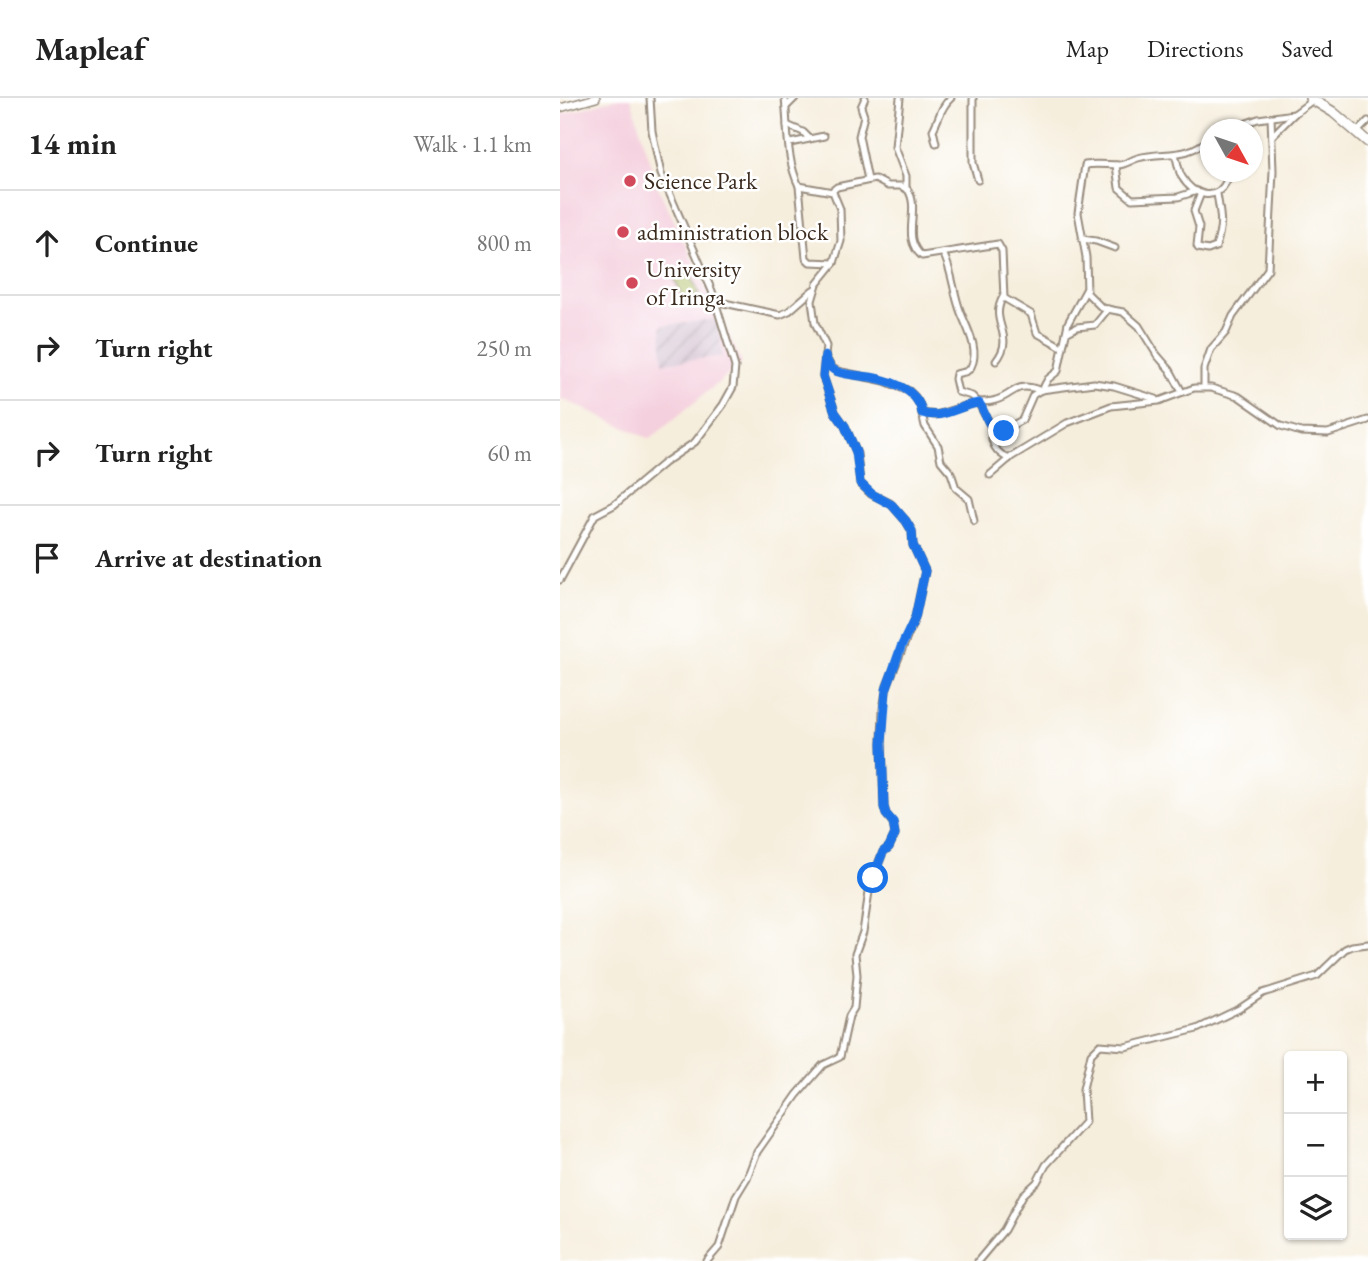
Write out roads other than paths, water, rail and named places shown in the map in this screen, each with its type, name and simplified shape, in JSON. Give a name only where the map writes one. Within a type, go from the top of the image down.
[{"type":"highway","points":[[1312,99],[1334,112],[1368,142]]},
{"type":"street","points":[[560,108],[576,101],[596,98]]},
{"type":"street","points":[[560,580],[595,515],[618,502],[664,463],[693,443],[733,387],[735,367],[715,301],[664,183],[652,131],[649,98]]},
{"type":"street","points":[[785,98],[793,165],[799,186],[806,258],[810,262],[834,263]]},
{"type":"street","points":[[786,107],[795,98]]},
{"type":"street","points":[[865,98],[861,107],[864,118],[859,136],[868,180]]},
{"type":"street","points":[[900,98],[895,147],[906,176],[906,188]]},
{"type":"street","points":[[936,143],[933,130],[944,105],[951,98]]},
{"type":"street","points":[[973,98],[973,163],[978,180]]},
{"type":"street","points":[[1272,136],[1312,99]]},
{"type":"street","points":[[1263,119],[1294,114]]},
{"type":"street","points":[[1204,387],[1204,369],[1211,349],[1226,332],[1233,316],[1268,269],[1273,171],[1271,117]]},
{"type":"street","points":[[787,123],[798,121]]},
{"type":"street","points":[[1357,132],[1368,121]]},
{"type":"street","points":[[787,123],[809,138]]},
{"type":"street","points":[[790,143],[824,136]]},
{"type":"street","points":[[991,427],[996,431],[1004,431],[1022,420],[1033,395],[1058,371],[1066,327],[1086,290],[1086,257],[1078,214],[1084,183],[1084,165],[1116,165],[1153,155],[1175,155],[1200,146]]},
{"type":"street","points":[[1175,155],[1182,177],[1199,192]]},
{"type":"street","points":[[1116,165],[1119,188],[1132,199],[1178,197],[1199,192],[1217,194]]},
{"type":"street","points":[[832,191],[837,187],[877,179],[888,186],[906,188],[913,201],[910,229],[916,251],[924,256],[992,243],[1000,245],[1003,297],[997,313],[1005,343],[996,361]]},
{"type":"street","points":[[1217,194],[1227,182]]},
{"type":"street","points":[[715,301],[780,315],[789,311],[815,288],[834,263],[842,233],[836,195],[832,191],[799,186]]},
{"type":"street","points":[[1199,192],[1194,211],[1199,227],[1197,246],[1201,249],[1214,249],[1217,243],[1222,219],[1217,194]]},
{"type":"street","points":[[1082,239],[1115,248]]},
{"type":"street","points":[[943,253],[973,345],[971,366],[967,371],[956,374],[955,383],[958,392],[972,396],[979,402],[991,427],[994,447],[998,453],[1009,459]]},
{"type":"street","points":[[707,1261],[719,1247],[736,1196],[766,1138],[796,1095],[823,1065],[840,1057],[849,1016],[854,1007],[857,975],[855,954],[863,932],[870,885],[883,852],[889,847],[895,834],[893,822],[884,811],[883,709],[888,683],[915,618],[925,571],[906,521],[892,505],[872,494],[860,483],[856,452],[845,426],[835,412],[823,376],[824,340],[814,320],[812,301],[815,288]]},
{"type":"street","points":[[1086,290],[1096,304],[1123,312],[1139,326],[1182,392]]},
{"type":"street","points":[[1003,297],[1032,315],[1037,333],[1062,347]]},
{"type":"street","points":[[1066,333],[1077,327],[1094,326],[1108,309]]},
{"type":"street","points":[[825,356],[831,367],[840,373],[885,381],[909,391],[920,403],[925,426],[936,443],[940,459],[951,473],[954,485],[969,499],[974,521]]},
{"type":"street","points":[[922,413],[936,415],[999,399],[1012,389],[1041,390],[1086,383],[1162,400]]},
{"type":"street","points":[[990,475],[1056,428],[1107,407],[1162,400],[1194,388],[1204,387],[1238,396],[1281,426],[1296,431],[1328,433],[1368,420]]},
{"type":"street","points":[[978,1261],[1004,1230],[1023,1195],[1037,1182],[1045,1166],[1085,1122],[1083,1089],[1090,1054],[1097,1046],[1104,1044],[1125,1047],[1197,1029],[1239,1009],[1264,993],[1317,976],[1345,949],[1368,944]]},
{"type":"place","name":"Science Park","points":[[630,181]]},
{"type":"place","name":"administration block","points":[[623,232]]},
{"type":"place","name":"University of Iringa","points":[[632,283]]}]
